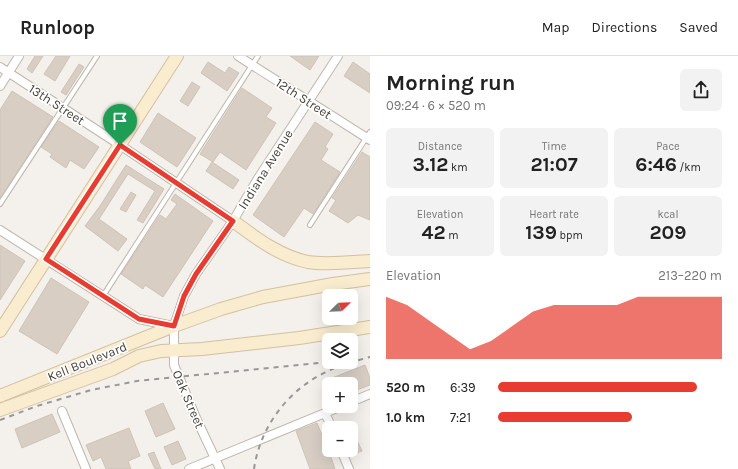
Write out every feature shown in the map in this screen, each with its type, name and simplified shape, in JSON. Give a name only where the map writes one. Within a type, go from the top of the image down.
[{"type":"main road","points":[[0,331],[177,56]]},
{"type":"main road","points":[[233,221],[264,244],[283,254],[309,262],[344,263],[370,261]]},
{"type":"main road","name":"Kell Boulevard","points":[[0,396],[174,326],[221,309],[263,298],[333,284],[370,279]]},
{"type":"main road","name":"Kell Boulevard","points":[[0,410],[113,368],[139,356],[161,351],[300,338],[370,327]]},
{"type":"street","points":[[0,86],[19,56]]},
{"type":"street","name":"12th Street","points":[[238,56],[308,101],[369,137]]},
{"type":"street","name":"Indiana Avenue","points":[[174,326],[184,296],[196,274],[233,221],[257,180],[338,56]]},
{"type":"street","name":"13th Street","points":[[0,67],[233,221]]},
{"type":"street","points":[[0,230],[139,319],[174,326]]},
{"type":"street","name":"Oak Street","points":[[174,326],[174,364],[196,418],[220,469]]},
{"type":"street","points":[[358,399],[370,394]]},
{"type":"street","points":[[62,411],[86,469]]},
{"type":"street","points":[[189,469],[325,413],[329,421]]},
{"type":"street","points":[[344,457],[349,469]]},
{"type":"lane","points":[[0,204],[97,56]]},
{"type":"lane","points":[[103,296],[258,56]]},
{"type":"lane","points":[[310,225],[369,137]]},
{"type":"building","points":[[35,56],[43,56],[32,73],[27,69]]},
{"type":"building","points":[[56,56],[70,56],[55,81],[44,74]]},
{"type":"building","points":[[290,56],[319,56],[310,70]]},
{"type":"building","points":[[208,62],[225,73],[229,67],[239,73],[227,91],[201,73]]},
{"type":"building","points":[[353,62],[370,74],[370,93],[344,76]]},
{"type":"building","points":[[79,64],[84,67],[66,95],[61,92]]},
{"type":"building","points":[[192,82],[200,87],[188,106],[180,101]]},
{"type":"building","points":[[242,88],[272,108],[266,117],[276,123],[246,170],[220,152],[213,162],[200,154]]},
{"type":"building","points":[[12,91],[53,117],[0,198],[0,110]]},
{"type":"building","points":[[158,113],[196,138],[177,167],[140,142]]},
{"type":"building","points":[[59,121],[99,147],[84,169],[70,160],[66,168],[50,157],[52,154],[41,147]]},
{"type":"building","points":[[315,122],[333,134],[325,147],[328,149],[321,160],[340,172],[313,214],[304,208],[284,237],[253,215]]},
{"type":"building","points":[[362,152],[370,157],[370,220],[358,215],[348,223],[329,211],[336,200],[332,198]]},
{"type":"building","points":[[212,162],[239,180],[233,189],[206,171]]},
{"type":"building","points":[[126,165],[164,189],[143,223],[137,220],[155,191],[128,174],[99,219],[127,239],[118,251],[85,226],[100,206]]},
{"type":"building","points":[[131,192],[136,195],[126,212],[120,209]]},
{"type":"building","points":[[175,194],[213,221],[163,297],[145,285],[143,289],[121,274],[160,215],[166,219],[177,204],[171,200]]},
{"type":"building","points":[[0,245],[25,261],[0,300]]},
{"type":"building","points":[[51,278],[89,302],[57,354],[19,331]]},
{"type":"building","points":[[365,365],[370,378],[370,385],[358,389],[358,377],[335,377],[358,369]]},
{"type":"building","points":[[163,403],[175,429],[156,437],[145,411]]},
{"type":"building","points":[[52,414],[60,432],[22,448],[15,429]]},
{"type":"building","points":[[317,423],[322,435],[322,457],[331,457],[335,469],[310,469],[296,431]]},
{"type":"building","points":[[129,428],[140,456],[128,461],[131,469],[106,469],[101,457],[93,461],[86,445]]},
{"type":"building","points":[[178,441],[186,459],[172,465],[164,447]]},
{"type":"building","points":[[358,442],[362,451],[358,452]]},
{"type":"building","points":[[154,452],[161,469],[155,469],[148,454]]},
{"type":"railway","points":[[254,469],[262,439],[269,425],[288,400],[312,380],[326,372],[342,365],[370,357]]},
{"type":"railway","points":[[0,420],[37,406],[91,390],[137,381],[322,363]]},
{"type":"route","points":[[120,145],[233,221],[196,274],[181,303],[174,326],[139,319],[46,259],[120,145]]}]
